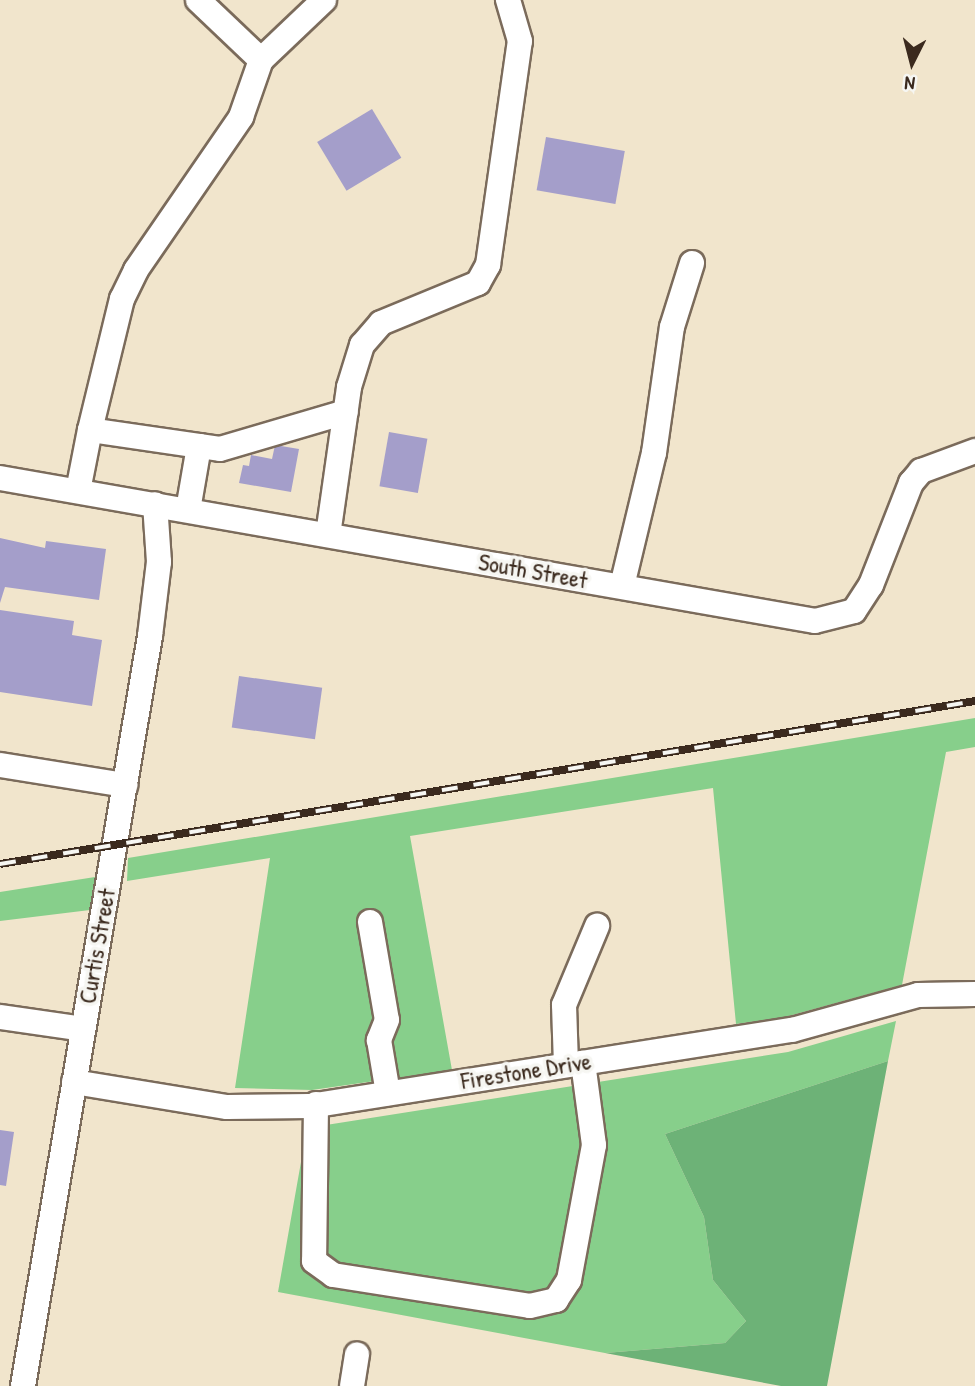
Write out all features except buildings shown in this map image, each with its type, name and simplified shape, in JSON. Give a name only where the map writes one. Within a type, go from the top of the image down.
[{"type":"street","points":[[198,0],[261,60]]},
{"type":"street","points":[[78,491],[122,299],[136,270],[241,117],[261,60],[324,0]]},
{"type":"street","points":[[328,535],[346,412],[362,345],[381,323],[478,283],[488,265],[520,41],[508,0]]},
{"type":"street","points":[[622,586],[654,453],[672,327],[692,264]]},
{"type":"street","points":[[90,430],[199,446],[240,446],[346,412]]},
{"type":"street","points":[[188,510],[199,446]]},
{"type":"street","name":"South Street","points":[[0,478],[815,621],[853,611],[871,585],[911,483],[930,467],[975,451]]},
{"type":"street","name":"Curtis Street","points":[[23,1386],[158,583],[155,504]]},
{"type":"street","points":[[0,765],[125,785]]},
{"type":"street","points":[[370,922],[387,1020],[379,1040],[388,1093]]},
{"type":"street","points":[[316,1104],[314,1261],[333,1275],[530,1306],[555,1300],[569,1280],[594,1145],[564,1005],[597,926]]},
{"type":"street","name":"Firestone Drive","points":[[74,1082],[227,1107],[316,1104],[792,1030],[918,995],[975,993]]},
{"type":"street","points":[[0,1017],[83,1029]]},
{"type":"street","points":[[352,1386],[357,1354]]},
{"type":"green space","points":[[975,718],[975,747],[946,752],[902,985],[785,1017],[736,1024],[713,788],[410,836],[452,1070],[312,1090],[235,1088],[270,858],[127,881],[128,858]]},
{"type":"green space","points":[[95,877],[90,910],[0,921],[0,892]]},
{"type":"green space","points":[[896,1021],[888,1061],[665,1134],[704,1217],[713,1280],[746,1321],[725,1343],[605,1353],[278,1292],[307,1128],[788,1052]]},
{"type":"green space","points":[[888,1061],[827,1386],[781,1386],[605,1353],[725,1343],[746,1321],[713,1280],[704,1217],[665,1134]]},
{"type":"railway","points":[[0,864],[975,701]]}]
